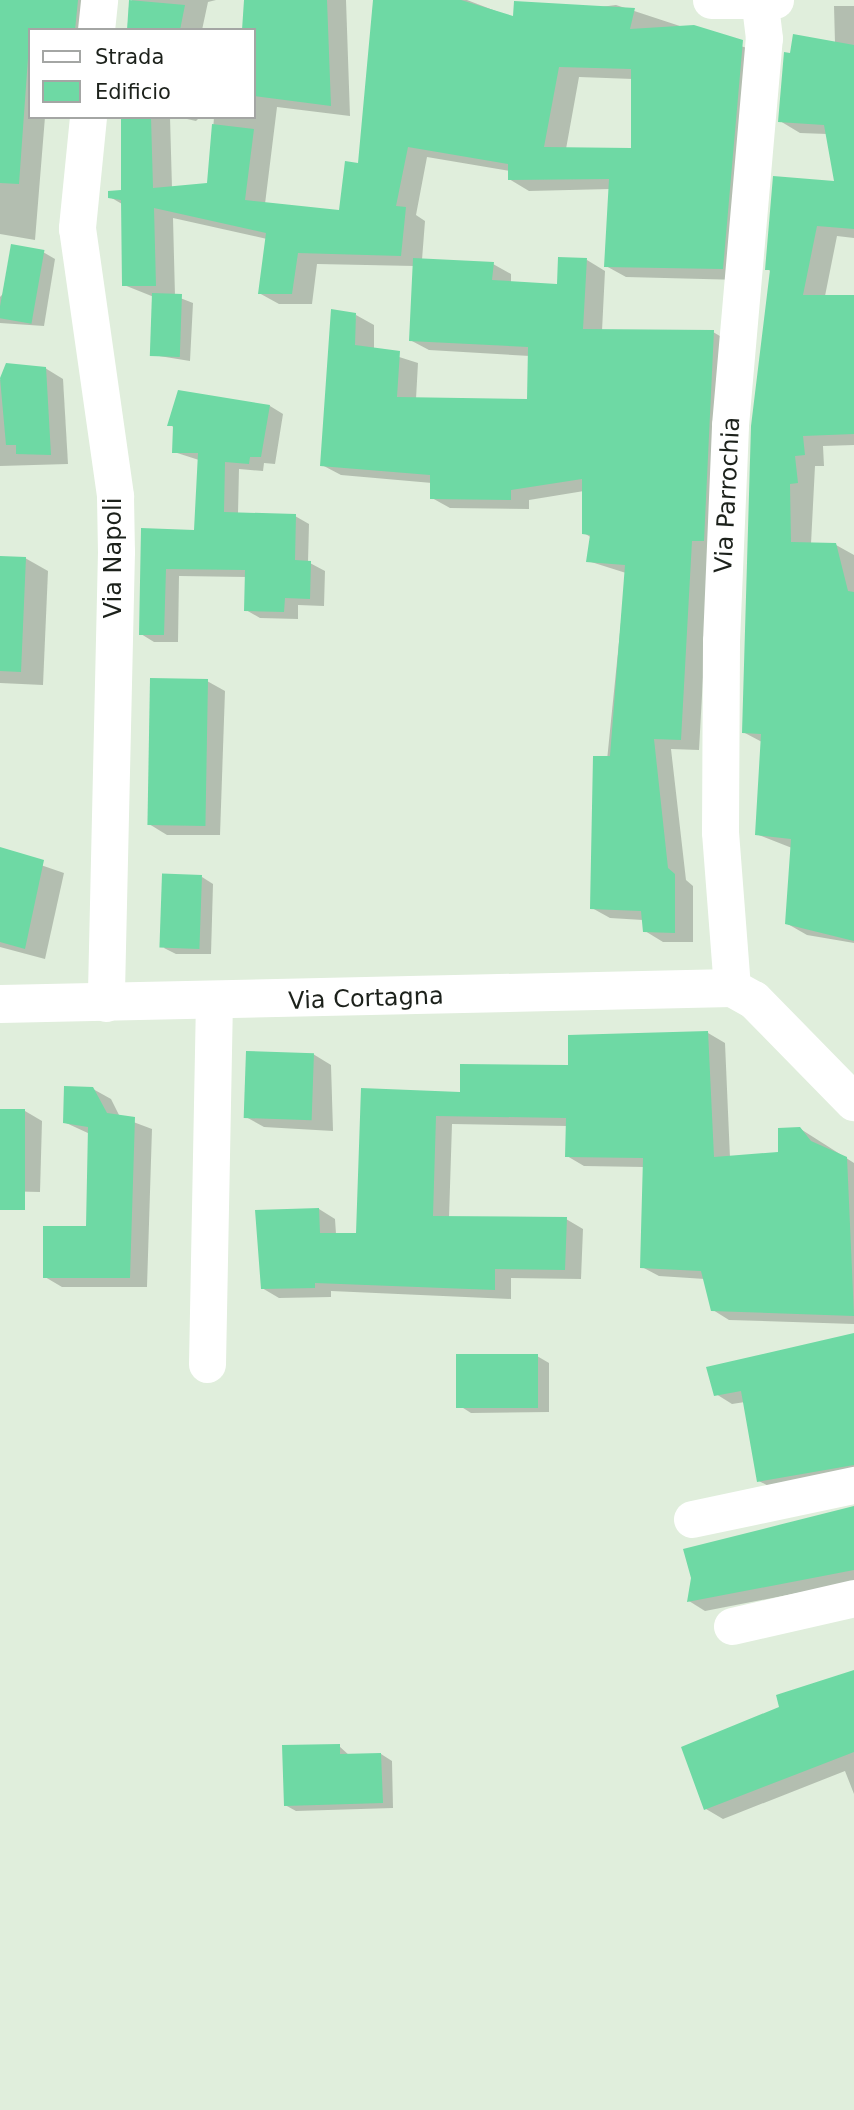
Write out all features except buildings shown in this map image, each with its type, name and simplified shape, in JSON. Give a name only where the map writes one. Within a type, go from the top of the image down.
[{"type":"street","points":[[96,28],[99,0]]},
{"type":"street","points":[[711,0],[764,1]]},
{"type":"street","name":"Via Parrochia","points":[[732,988],[720,832],[721,641],[730,425],[764,38],[764,1]]},
{"type":"street","name":"Via Napoli","points":[[88,119],[77,228],[116,523],[106,1003]]},
{"type":"street","points":[[732,988],[754,1000],[854,1102]]},
{"type":"street","name":"Via Cortagna","points":[[0,1004],[214,1004],[732,988]]},
{"type":"street","points":[[206,1364],[214,1004]]},
{"type":"street","points":[[692,1519],[854,1485]]},
{"type":"street","points":[[732,1626],[854,1598]]}]
